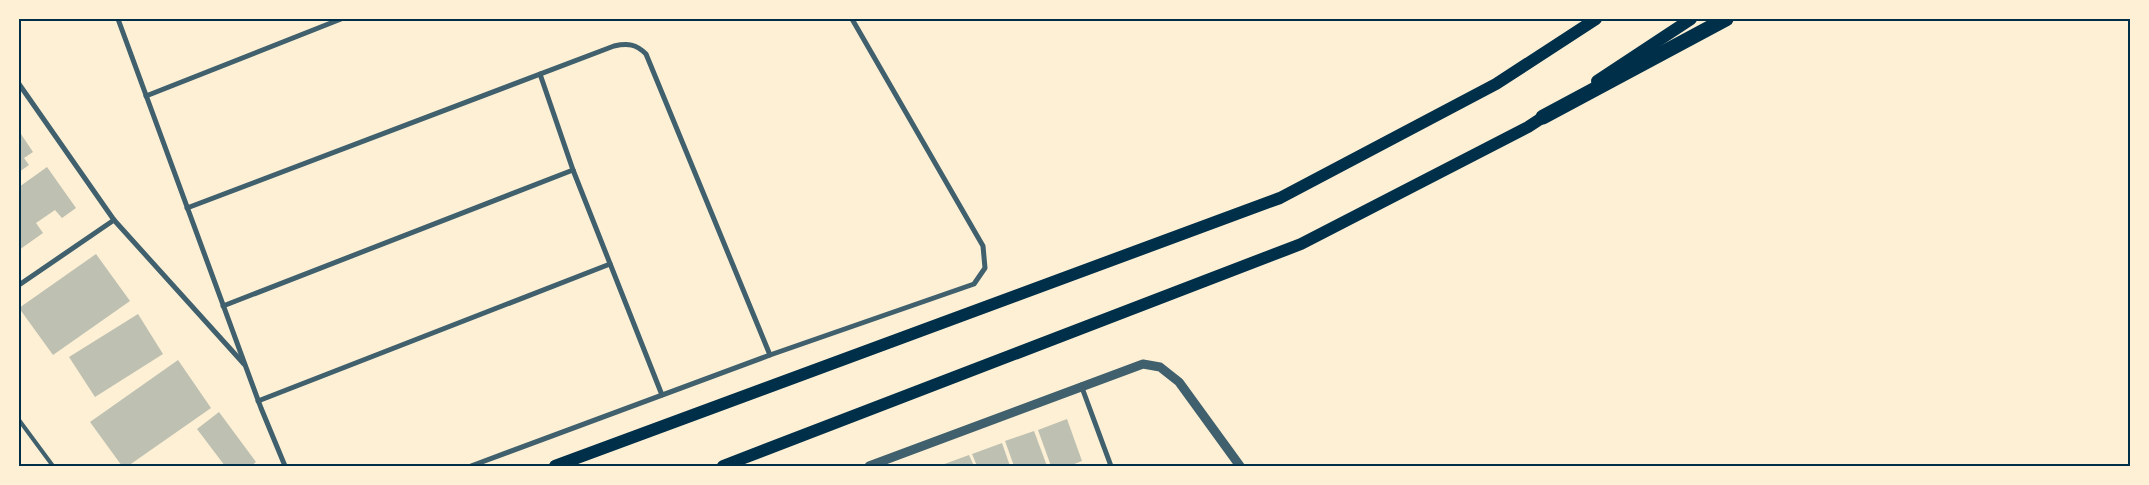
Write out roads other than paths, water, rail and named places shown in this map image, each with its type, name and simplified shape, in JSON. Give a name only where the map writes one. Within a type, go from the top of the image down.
[{"type":"highway","points":[[1544,117],[1726,19]]},
{"type":"main road","points":[[555,466],[1280,198],[1496,84],[1596,19]]},
{"type":"main road","points":[[723,466],[1301,244],[1528,127],[1691,19]]},
{"type":"street","points":[[118,19],[258,401],[285,466]]},
{"type":"street","points":[[146,96],[341,19]]},
{"type":"street","points":[[471,466],[770,355],[974,284],[985,268],[983,246],[852,19]]},
{"type":"street","points":[[188,208],[614,46],[625,43],[638,46],[646,54],[770,355]]},
{"type":"street","points":[[540,74],[572,170],[662,395]]},
{"type":"street","points":[[19,84],[114,220],[246,366]]},
{"type":"street","points":[[223,306],[572,170]]},
{"type":"street","points":[[19,285],[114,220]]},
{"type":"street","points":[[258,401],[610,264]]},
{"type":"street","points":[[869,466],[1081,385],[1143,364],[1160,367],[1179,382],[1240,466]]},
{"type":"street","points":[[1081,385],[1111,466]]},
{"type":"lane","points":[[19,420],[53,466]]}]
